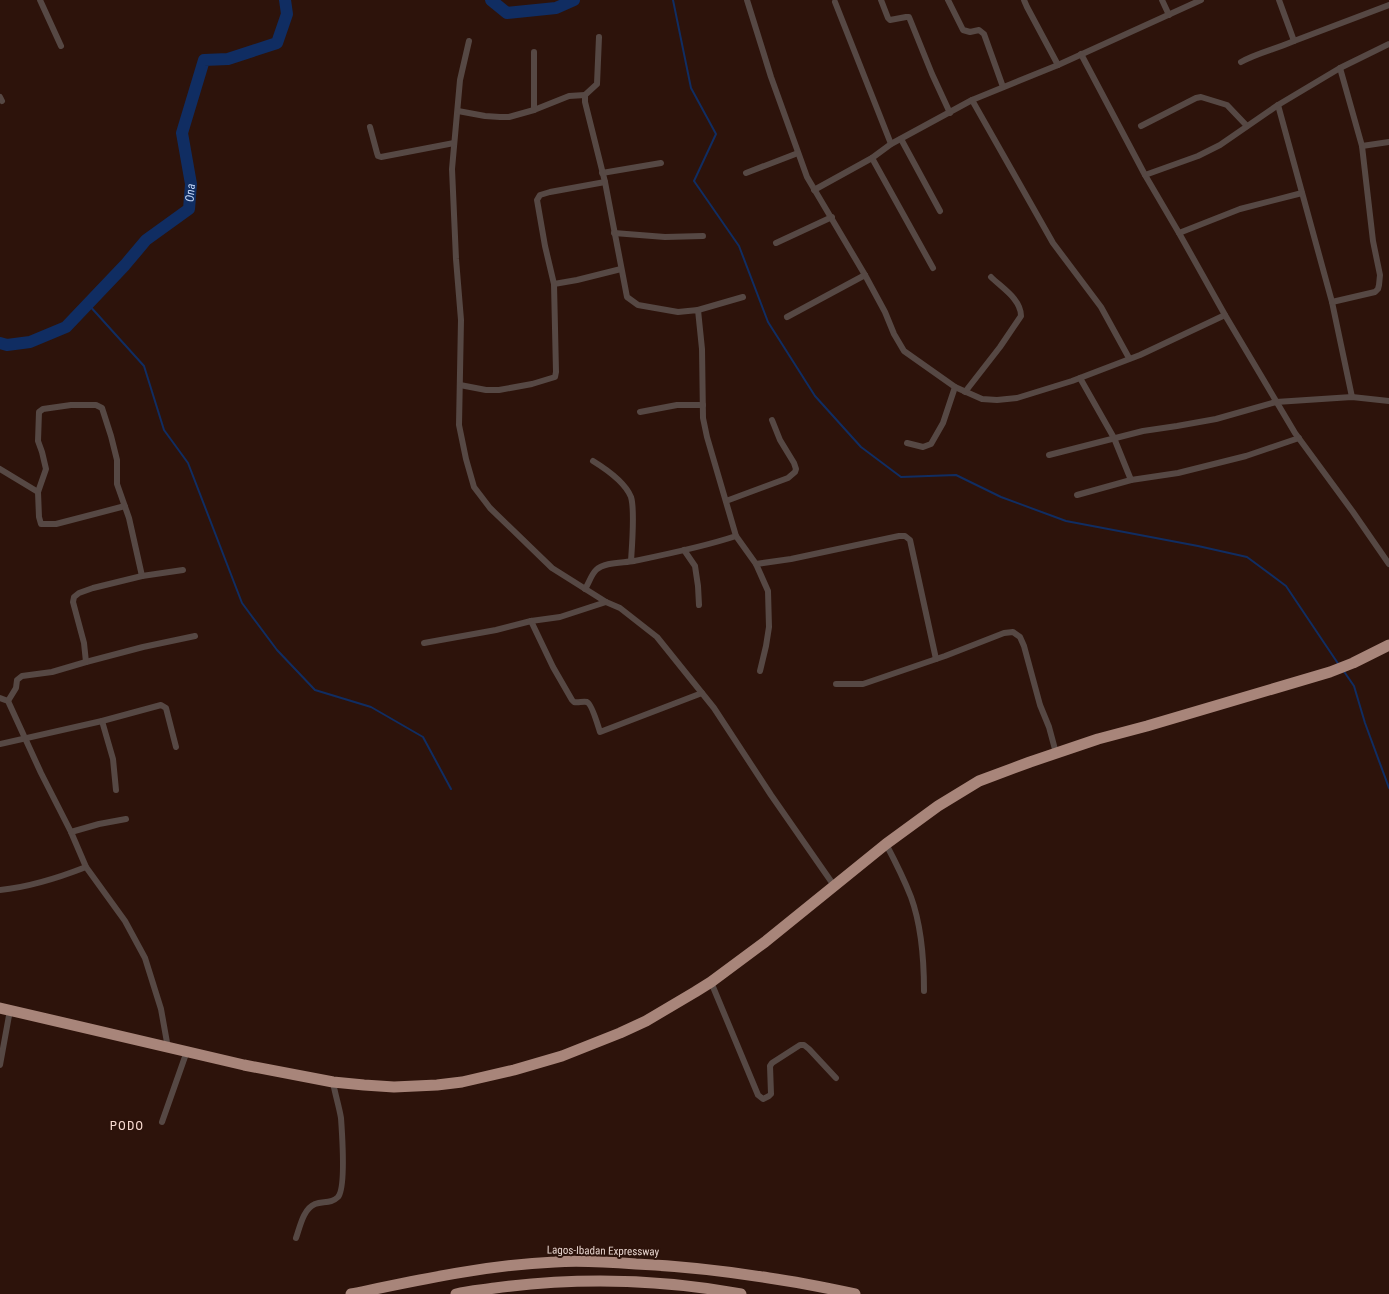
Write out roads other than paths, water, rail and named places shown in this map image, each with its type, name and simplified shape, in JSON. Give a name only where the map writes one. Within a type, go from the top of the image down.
[{"type":"highway","points":[[5,1009],[244,1065],[333,1082],[394,1086],[437,1085],[514,1070],[562,1056],[620,1033],[646,1021],[711,982],[835,887],[886,844],[938,806],[979,781],[1056,753],[1330,672],[1353,664],[1389,645]]},
{"type":"highway","name":"Lagos-Ibadan Expressway","points":[[351,1294],[427,1278],[496,1267],[582,1261],[671,1266],[730,1272],[855,1294]]},
{"type":"highway","points":[[456,1294],[522,1285],[561,1282],[664,1284],[698,1287],[742,1294]]},
{"type":"street","points":[[40,0],[61,46]]},
{"type":"street","points":[[747,0],[771,77],[807,177],[865,275],[904,351],[955,387],[982,399],[997,400],[1017,398],[1080,378],[1146,352],[1224,315]]},
{"type":"street","points":[[881,0],[890,20],[909,17],[932,74],[950,113]]},
{"type":"street","points":[[948,0],[962,30],[970,32],[979,30],[984,34],[1004,87]]},
{"type":"street","points":[[1024,0],[1058,65]]},
{"type":"street","points":[[1162,0],[1168,15]]},
{"type":"street","points":[[814,190],[872,158],[891,144],[972,100],[1058,65],[1201,0]]},
{"type":"street","points":[[1279,0],[1294,41]]},
{"type":"street","points":[[835,2],[891,144]]},
{"type":"street","points":[[1241,62],[1252,56],[1270,51],[1389,5]]},
{"type":"street","points":[[458,111],[509,117],[534,110],[569,96],[585,95],[597,84],[599,37]]},
{"type":"street","points":[[469,41],[460,80],[452,169],[456,259],[461,320],[459,425],[474,487],[490,508],[552,568],[606,602],[620,608],[657,637],[714,708],[771,795],[835,887]]},
{"type":"street","points":[[1145,175],[1209,151],[1278,105],[1340,68],[1389,44]]},
{"type":"street","points":[[534,52],[534,110]]},
{"type":"street","points":[[1081,54],[1145,175],[1224,315],[1250,355],[1276,402],[1299,438],[1389,564]]},
{"type":"street","points":[[1332,302],[1375,292],[1380,285],[1380,275],[1373,241],[1362,146],[1340,68]]},
{"type":"street","points":[[585,95],[586,110],[605,182],[627,297],[638,305],[678,312],[698,310],[743,297]]},
{"type":"street","points":[[1141,126],[1196,98],[1201,97],[1227,104],[1247,126]]},
{"type":"street","points":[[972,100],[1053,244],[1101,307],[1129,358]]},
{"type":"street","points":[[1278,105],[1332,302],[1352,397]]},
{"type":"street","points":[[370,128],[378,156],[381,157],[454,143]]},
{"type":"street","points":[[901,139],[940,211]]},
{"type":"street","points":[[1362,146],[1389,142]]},
{"type":"street","points":[[746,173],[798,153]]},
{"type":"street","points":[[872,158],[933,268]]},
{"type":"street","points":[[602,173],[661,163]]},
{"type":"street","points":[[460,385],[486,390],[499,390],[532,384],[554,377],[556,372],[554,284],[545,246],[537,200],[540,195],[550,192],[605,182]]},
{"type":"street","points":[[1179,233],[1240,209],[1302,193]]},
{"type":"street","points":[[776,243],[832,217]]},
{"type":"street","points":[[614,233],[665,237],[704,236]]},
{"type":"street","points":[[554,284],[621,269]]},
{"type":"street","points":[[787,317],[865,275]]},
{"type":"street","points":[[965,392],[1022,316],[1018,303],[991,277]]},
{"type":"street","points":[[698,310],[702,349],[703,418],[707,437],[736,536],[756,564],[768,591],[769,627],[760,671]]},
{"type":"street","points":[[1080,378],[1114,438],[1131,480]]},
{"type":"street","points":[[907,443],[923,447],[931,444],[943,423],[955,387]]},
{"type":"street","points":[[1049,455],[1143,431],[1216,419],[1276,402],[1352,397],[1389,401]]},
{"type":"street","points":[[125,506],[56,524],[41,524],[39,517],[38,492],[46,469],[38,441],[39,412],[43,409],[71,405],[96,405],[102,408],[117,460],[117,484],[125,506],[129,518],[142,576]]},
{"type":"street","points":[[640,412],[677,405],[703,405]]},
{"type":"street","points":[[726,501],[788,478],[795,472],[796,469],[794,463],[780,440],[772,420]]},
{"type":"street","points":[[1077,495],[1131,480],[1178,473],[1238,458],[1299,438]]},
{"type":"street","points":[[593,461],[610,472],[624,486],[630,496],[633,506],[632,561]]},
{"type":"street","points":[[0,469],[38,492]]},
{"type":"street","points":[[585,589],[596,570],[611,564],[684,550],[736,536]]},
{"type":"street","points":[[756,564],[792,559],[905,536],[910,540],[936,659]]},
{"type":"street","points":[[684,550],[695,566],[699,605]]},
{"type":"street","points":[[86,662],[82,637],[73,602],[74,597],[93,588],[142,576],[183,570]]},
{"type":"street","points":[[424,643],[496,630],[531,621],[560,617],[606,602]]},
{"type":"street","points":[[531,621],[553,667],[572,700],[574,702],[585,702],[590,705],[600,732],[702,693]]},
{"type":"street","points":[[836,684],[863,684],[936,659],[1004,633],[1013,632],[1020,638],[1024,646],[1040,705],[1049,727],[1056,753]]},
{"type":"street","points":[[8,701],[16,688],[17,680],[22,676],[52,672],[143,647],[195,636]]},
{"type":"street","points":[[0,698],[8,701],[71,832],[86,867],[125,921],[145,958],[161,1009],[168,1048]]},
{"type":"street","points":[[0,744],[102,721],[161,705],[166,708],[176,747]]},
{"type":"street","points":[[102,721],[113,759],[116,790]]},
{"type":"street","points":[[71,832],[99,824],[126,819]]},
{"type":"street","points":[[886,844],[911,897],[919,926],[924,960],[924,991]]},
{"type":"street","points":[[0,890],[52,880],[86,867]]},
{"type":"street","points":[[711,982],[760,1098],[766,1098],[771,1094],[769,1070],[772,1063],[800,1045],[804,1045],[810,1049],[836,1078]]},
{"type":"street","points":[[0,1065],[5,1009]]},
{"type":"street","points":[[162,1122],[187,1051]]},
{"type":"street","points":[[296,1238],[305,1213],[315,1204],[333,1201],[339,1195],[343,1166],[340,1117],[333,1082]]},
{"type":"waterway","name":"Ona","points":[[0,343],[7,345],[30,342],[66,327],[125,265],[146,240],[189,209],[191,184],[182,133],[204,60],[228,59],[277,43],[287,14],[285,0]]},
{"type":"waterway","name":"Ona","points":[[491,0],[507,13],[556,8],[574,0]]},
{"type":"waterway","points":[[673,0],[691,88],[716,134],[694,181],[739,246],[768,322],[815,396],[861,447],[901,477],[956,475],[1001,497],[1066,521],[1198,546],[1247,557],[1286,586],[1339,665]]},
{"type":"waterway","points":[[88,304],[144,366],[164,430],[188,463],[242,603],[277,650],[315,690],[371,707],[423,737],[451,789]]},
{"type":"waterway","points":[[1343,670],[1354,686],[1365,723],[1389,788]]},
{"type":"district","name":"PODO","points":[[127,1125]]}]
